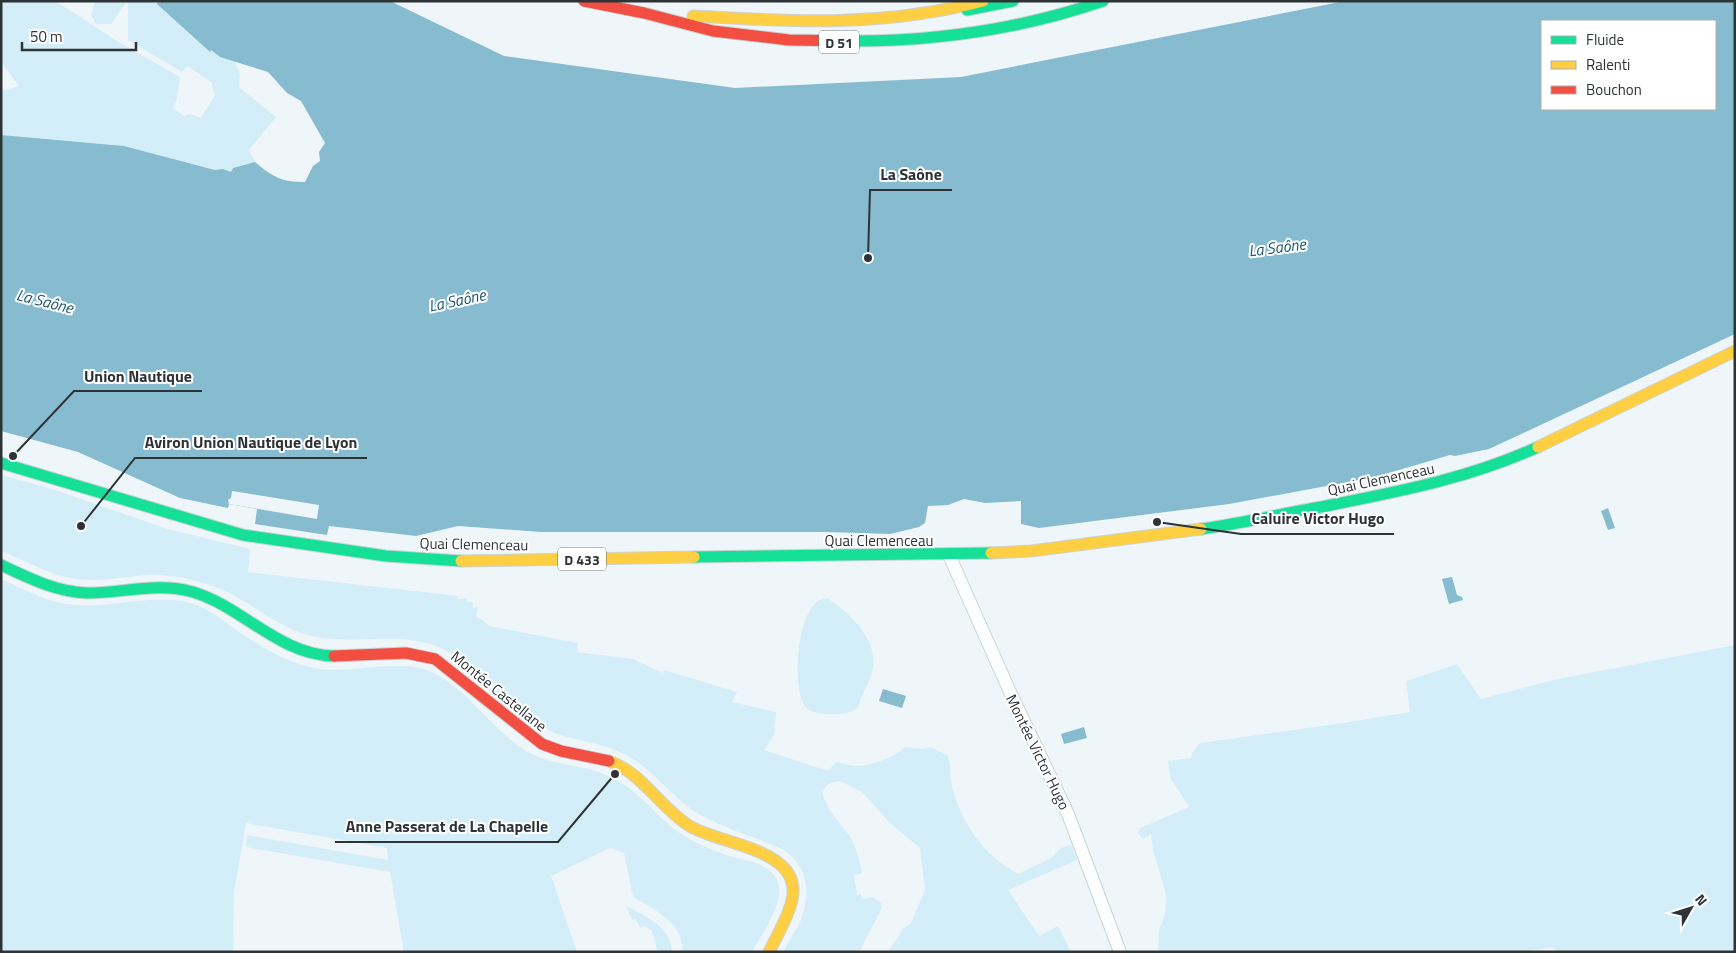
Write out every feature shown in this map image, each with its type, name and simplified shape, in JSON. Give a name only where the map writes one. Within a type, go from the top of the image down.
[{"type":"main road","name":"D 51","points":[[584,1],[608,4],[712,31],[773,39],[827,42],[904,40],[972,32],[1036,19],[1103,1]]},
{"type":"main road","name":"D 51","points":[[644,13],[766,22],[825,22],[894,18],[951,11],[983,1]]},
{"type":"main road","points":[[951,11],[982,8],[1013,1]]},
{"type":"main road","points":[[1036,19],[1074,1]]},
{"type":"main road","name":"Quai Clemenceau","points":[[1,463],[226,531],[273,541],[386,556],[459,561],[823,555],[949,555],[1031,551],[1214,527],[1387,494],[1454,479],[1513,459],[1735,351]]},
{"type":"main road","name":"Montée Castellane","points":[[1,565],[70,592],[108,592],[158,586],[195,592],[218,603],[281,642],[316,655],[416,654],[435,660],[542,744],[553,749],[607,761],[619,766],[639,780],[679,818],[697,830],[770,856],[781,863],[793,883],[793,894],[769,952]]},
{"type":"street","name":"Montée Victor Hugo","points":[[949,555],[1010,692],[1068,814],[1120,952]]},
{"type":"shaded area","points":[[1,1],[55,1],[122,44],[180,77],[177,99],[173,108],[184,116],[190,114],[201,118],[215,95],[211,82],[187,66],[182,72],[128,40],[128,4],[126,3],[111,24],[96,24],[91,15],[95,1],[155,1],[210,52],[211,50],[220,57],[234,61],[240,74],[239,87],[276,117],[249,150],[255,162],[233,168],[231,172],[223,169],[215,170],[124,146],[1,135],[1,91],[19,86],[1,62]]},
{"type":"shaded area","points":[[2,475],[55,490],[168,529],[250,549],[248,572],[458,596],[458,599],[467,598],[467,602],[473,602],[473,608],[478,607],[476,617],[482,619],[489,626],[578,643],[577,652],[633,659],[663,673],[664,670],[737,692],[732,702],[776,712],[774,735],[764,750],[828,771],[836,762],[862,766],[889,757],[905,747],[921,749],[931,747],[948,756],[956,801],[968,826],[985,848],[1006,867],[1018,874],[1051,858],[1061,848],[1071,845],[1077,860],[1008,890],[1039,936],[1058,926],[1071,952],[888,952],[903,929],[911,923],[925,890],[920,848],[890,823],[862,792],[840,781],[828,784],[824,790],[824,798],[834,816],[852,840],[857,852],[862,873],[854,875],[857,895],[861,894],[862,899],[873,897],[881,903],[882,908],[859,952],[784,952],[802,917],[805,907],[806,888],[802,870],[797,862],[782,849],[702,816],[691,809],[651,773],[624,754],[614,749],[559,734],[539,725],[513,706],[464,662],[436,646],[406,639],[346,640],[316,637],[286,627],[232,595],[203,583],[154,575],[100,580],[70,578],[44,570],[1,551]]},
{"type":"shaded area","points":[[1,579],[38,596],[67,604],[105,605],[148,600],[176,600],[190,603],[214,614],[275,654],[308,667],[333,670],[404,666],[429,671],[441,677],[465,695],[497,728],[531,754],[554,762],[590,769],[613,778],[632,790],[665,821],[688,838],[726,855],[754,862],[772,872],[779,886],[779,896],[772,916],[752,952],[683,952],[682,941],[673,925],[659,912],[633,897],[624,853],[610,848],[551,876],[577,952],[404,952],[390,872],[246,847],[247,835],[388,860],[387,848],[246,823],[234,892],[233,952],[1,952]]},
{"type":"shaded area","points":[[827,598],[853,619],[866,637],[873,657],[872,672],[858,708],[851,712],[840,714],[808,710],[801,699],[798,685],[799,648],[802,630],[808,614],[816,602]]},
{"type":"shaded area","points":[[1735,645],[1735,952],[1556,952],[1554,947],[1520,952],[1158,952],[1159,931],[1165,914],[1166,894],[1153,850],[1151,834],[1143,839],[1138,833],[1140,828],[1189,807],[1171,779],[1168,761],[1191,758],[1192,753],[1200,743],[1410,712],[1406,681],[1457,664],[1481,699],[1553,680]]},
{"type":"shaded area","points":[[626,906],[656,923],[662,929],[671,943],[672,952],[658,952],[652,931],[645,926],[640,928],[636,919],[632,920]]},
{"type":"water","name":"La Saône","points":[[158,1],[390,1],[504,56],[735,88],[961,77],[1345,1],[1735,1],[1735,334],[1489,449],[1455,456],[1450,455],[1375,477],[1229,504],[1039,528],[1021,524],[1021,501],[985,503],[964,499],[948,505],[928,506],[925,523],[919,527],[890,534],[826,532],[541,532],[458,526],[416,536],[329,526],[327,535],[255,524],[257,509],[229,504],[228,508],[180,498],[78,452],[1,431],[1,135],[124,146],[215,170],[223,169],[231,172],[233,168],[255,162],[278,178],[297,182],[305,182],[313,166],[320,161],[319,152],[325,143],[301,101],[287,93],[268,72],[220,57],[211,50],[210,52],[157,4]]},
{"type":"water","points":[[1608,508],[1615,528],[1608,530],[1601,511]]},
{"type":"water","points":[[1452,577],[1457,595],[1462,597],[1463,600],[1449,604],[1442,579]]},
{"type":"water","points":[[883,689],[906,696],[902,708],[879,701]]},
{"type":"water","points":[[1084,727],[1087,738],[1064,744],[1061,734]]},
{"type":"pier","points":[[232,491],[319,505],[317,519],[229,504],[228,500],[231,498]]},
{"type":"traffic: fast","points":[[967,10],[1013,1]]},
{"type":"traffic: fast","points":[[854,41],[917,39],[980,31],[1042,19],[1103,1]]},
{"type":"traffic: fast","points":[[1201,529],[1377,496],[1431,483],[1485,468],[1538,447]]},
{"type":"traffic: fast","points":[[1,463],[243,535],[386,556],[461,561]]},
{"type":"traffic: fast","points":[[694,557],[991,553]]},
{"type":"traffic: fast","points":[[1,565],[43,584],[76,592],[100,593],[154,588],[180,589],[193,592],[228,608],[296,648],[314,654],[334,656]]},
{"type":"traffic: slow","points":[[693,16],[839,21],[910,15],[983,1]]},
{"type":"traffic: slow","points":[[1538,447],[1735,351]]},
{"type":"traffic: slow","points":[[991,553],[1031,551],[1201,529]]},
{"type":"traffic: slow","points":[[461,561],[694,557]]},
{"type":"traffic: slow","points":[[609,761],[631,773],[668,809],[688,825],[702,832],[756,850],[785,869],[792,883],[792,900],[785,920],[769,952]]},
{"type":"traffic: jam","points":[[584,1],[644,13],[713,31],[789,40],[854,41]]},
{"type":"traffic: jam","points":[[334,656],[406,653],[435,659],[542,744],[561,751],[609,761]]},
{"type":"place","name":"La Saône","points":[[868,258]]},
{"type":"place","name":"Union Nautique","points":[[13,456]]},
{"type":"place","name":"Caluire Victor Hugo","points":[[1157,522]]},
{"type":"place","name":"Aviron Union Nautique de Lyon","points":[[81,526]]},
{"type":"place","name":"Anne Passerat de La Chapelle","points":[[615,774]]}]
